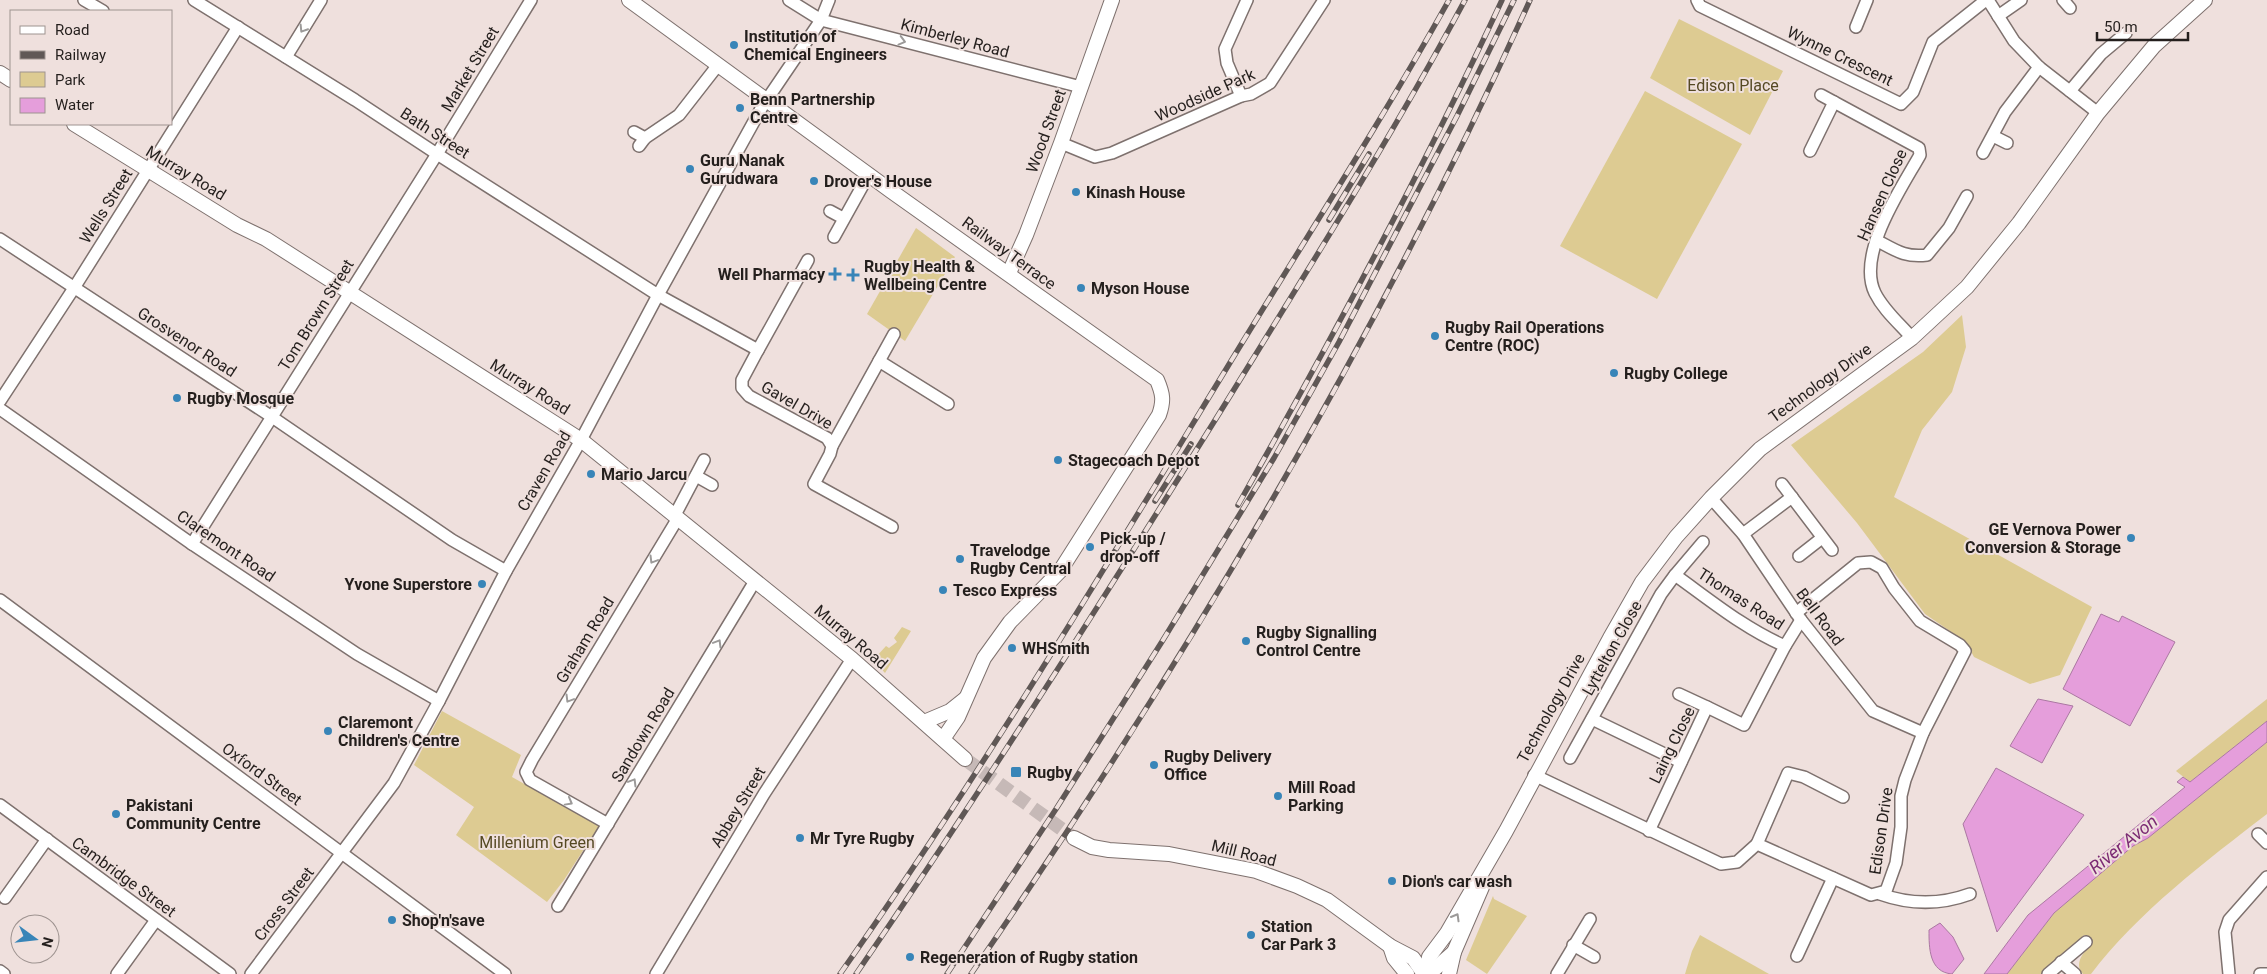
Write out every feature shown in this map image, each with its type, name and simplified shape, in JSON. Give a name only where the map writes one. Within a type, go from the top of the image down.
[{"type":"street","points":[[84,0],[101,10]]},
{"type":"street","name":"Bath Street","points":[[194,0],[355,100],[658,295]]},
{"type":"street","points":[[286,57],[321,0]]},
{"type":"street","name":"Market Street","points":[[437,154],[531,0]]},
{"type":"street","name":"Railway Terrace","points":[[630,0],[1157,380],[1164,398],[1159,416],[1060,571],[1010,622],[982,660],[958,717],[933,730]]},
{"type":"street","name":"Kimberley Road","points":[[789,0],[821,20],[1081,87]]},
{"type":"street","name":"Craven Road","points":[[342,854],[390,789],[439,701],[506,571],[581,440],[658,295],[767,100],[821,20],[828,0]]},
{"type":"street","name":"Wood Street","points":[[1009,273],[1026,235],[1061,144],[1112,0]]},
{"type":"street","points":[[1241,96],[1227,63],[1225,49],[1246,0]]},
{"type":"street","name":"Woodside Park","points":[[1061,144],[1095,157],[1112,153],[1241,96],[1251,94],[1270,83],[1324,0]]},
{"type":"street","name":"Wynne Crescent","points":[[1697,0],[1700,6],[1901,104],[1913,92],[1933,42],[1987,0]]},
{"type":"street","points":[[1856,27],[1867,0]]},
{"type":"street","points":[[1987,0],[2014,42],[2039,67],[2098,112]]},
{"type":"street","points":[[1998,16],[2021,0]]},
{"type":"street","name":"Technology Drive","points":[[1429,957],[1447,933],[1506,831],[1534,775],[1642,582],[1676,538],[1710,498],[1760,448],[1912,338],[1967,287],[2019,223],[2098,112],[2154,46],[2205,0]]},
{"type":"street","name":"Wells Street","points":[[0,401],[74,288],[238,27]]},
{"type":"street","points":[[2070,92],[2101,54],[2126,33]]},
{"type":"street","points":[[634,132],[642,142],[678,115],[718,65]]},
{"type":"street","points":[[1983,153],[2004,112],[2039,67]]},
{"type":"street","name":"Hansen Close","points":[[1821,95],[1919,148],[1920,154],[1876,240],[1870,270],[1874,292],[1881,304],[1912,338]]},
{"type":"street","points":[[1810,151],[1834,102]]},
{"type":"street","name":"Murray Road","points":[[76,125],[237,225],[266,239],[581,440],[852,659],[933,730]]},
{"type":"street","points":[[1993,136],[2006,143]]},
{"type":"street","name":"Tom Brown Street","points":[[192,544],[437,154]]},
{"type":"street","points":[[834,236],[869,174]]},
{"type":"street","points":[[1876,240],[1895,251],[1912,257],[1927,255],[1948,228],[1967,196]]},
{"type":"street","points":[[830,211],[843,218]]},
{"type":"street","name":"Grosvenor Road","points":[[0,239],[272,417],[452,540],[506,571]]},
{"type":"street","points":[[658,295],[758,350],[808,260]]},
{"type":"street","points":[[832,446],[894,334]]},
{"type":"street","name":"Gavel Drive","points":[[758,350],[742,380],[742,388],[749,396],[827,438],[832,446],[830,454],[814,484],[892,527]]},
{"type":"street","points":[[878,361],[948,404]]},
{"type":"street","name":"Claremont Road","points":[[0,409],[192,544],[357,654],[439,701]]},
{"type":"street","points":[[676,517],[704,460]]},
{"type":"street","points":[[696,476],[712,485]]},
{"type":"street","points":[[1782,484],[1832,550]]},
{"type":"street","points":[[1743,534],[1792,497]]},
{"type":"street","name":"Bell Road","points":[[1710,498],[1743,534],[1798,617],[1873,710],[1923,733]]},
{"type":"street","name":"Graham Road","points":[[608,824],[530,780],[526,772],[676,517]]},
{"type":"street","points":[[1799,556],[1822,538]]},
{"type":"street","points":[[1675,575],[1703,542]]},
{"type":"street","name":"Edison Drive","points":[[1756,844],[1871,895],[1886,891],[1896,863],[1901,826],[1901,796],[1923,733],[1965,651],[1960,645],[1920,621],[1894,588],[1882,568],[1871,562],[1858,563],[1798,617]]},
{"type":"street","name":"Thomas Road","points":[[1661,594],[1675,575],[1746,625],[1768,639],[1785,646]]},
{"type":"street","name":"Sandown Road","points":[[558,906],[756,581]]},
{"type":"street","name":"Lyttelton Close","points":[[1570,758],[1661,594]]},
{"type":"street","name":"Oxford Street","points":[[0,600],[505,974]]},
{"type":"street","name":"Laing Close","points":[[1649,831],[1707,707],[1744,725],[1798,617]]},
{"type":"street","name":"Abbey Street","points":[[656,974],[764,794],[852,659]]},
{"type":"street","points":[[1680,694],[1707,707]]},
{"type":"street","name":"Railway Terrace","points":[[933,730],[966,698]]},
{"type":"street","name":"Lyttelton Close","points":[[1592,718],[1681,762]]},
{"type":"street","points":[[933,730],[965,758]]},
{"type":"street","points":[[1534,775],[1721,864],[1737,862],[1756,844],[1788,773],[1804,777],[1843,797]]},
{"type":"street","name":"Cambridge Street","points":[[0,805],[230,974]]},
{"type":"street","name":"Technology Drive","points":[[1449,974],[1456,949],[1506,831]]},
{"type":"street","points":[[2258,834],[2267,843]]},
{"type":"street","name":"Mill Road","points":[[1074,838],[1092,847],[1170,854],[1256,871],[1297,886],[1327,900],[1390,946],[1413,958]]},
{"type":"street","points":[[5,898],[47,839]]},
{"type":"street","name":"Cross Street","points":[[251,974],[342,854]]},
{"type":"street","points":[[2229,974],[2224,932],[2229,920],[2267,877]]},
{"type":"street","points":[[1797,956],[1833,878]]},
{"type":"street","points":[[1880,894],[1901,902],[1957,905],[1970,894]]},
{"type":"street","points":[[1558,974],[1573,945],[1590,919]]},
{"type":"street","points":[[118,974],[156,920]]},
{"type":"street","points":[[2048,974],[2086,942]]},
{"type":"street","points":[[1573,945],[1594,957]]},
{"type":"street","points":[[1390,946],[1394,958],[1407,974]]},
{"type":"street","points":[[1426,974],[1456,949]]},
{"type":"street","points":[[1413,958],[1429,957],[1426,974]]},
{"type":"street","points":[[1413,958],[1426,974]]},
{"type":"street","points":[[2061,962],[2075,974]]},
{"type":"street","points":[[0,971],[4,974]]},
{"type":"street","points":[[2260,974],[2267,974]]},
{"type":"green space","name":"Edison Place","points":[[1679,19],[1783,71],[1750,135],[1650,78]]},
{"type":"green space","points":[[1645,91],[1742,144],[1657,299],[1560,246]]},
{"type":"green space","points":[[916,228],[955,257],[905,341],[867,314]]},
{"type":"green space","points":[[1962,315],[1966,347],[1952,392],[1922,430],[1894,497],[2092,607],[2060,675],[2030,684],[1974,657],[1966,642],[1925,614],[1857,523],[1791,445],[1923,352]]},
{"type":"green space","points":[[902,627],[911,631],[885,673],[875,662],[876,657],[886,646],[889,648],[897,642],[894,638]]},
{"type":"green space","points":[[2267,699],[2267,721],[2190,782],[2176,771]]},
{"type":"green space","name":"Millenium Green","points":[[442,711],[521,755],[512,777],[599,826],[564,880],[547,902],[456,835],[474,807],[414,765]]},
{"type":"green space","points":[[2267,742],[2267,814],[2174,888],[2130,929],[2091,974],[2083,974],[2079,966],[2081,958],[2091,944],[2084,935],[2041,974],[2007,974],[2054,913],[2133,846],[2148,838]]},
{"type":"green space","points":[[1493,896],[1494,899],[1527,916],[1487,974],[1466,960]]},
{"type":"green space","points":[[1700,935],[1769,974],[1685,974],[1692,951]]},
{"type":"water","points":[[2101,614],[2119,622],[2122,616],[2175,642],[2130,726],[2063,689]]},
{"type":"water","points":[[2038,699],[2073,706],[2042,763],[2010,746]]},
{"type":"water","name":"River Avon","points":[[2267,721],[2267,742],[2148,838],[2133,846],[2054,913],[2007,974],[1984,974],[2028,915],[2185,787],[2177,782],[2183,777],[2190,782]]},
{"type":"water","points":[[1996,768],[2084,815],[1997,932],[1963,824]]},
{"type":"water","points":[[1940,923],[1953,937],[1964,959],[1952,974],[1939,969],[1930,951],[1929,930]]},
{"type":"tunnel","points":[[965,759],[1074,838]]},
{"type":"railway","points":[[840,974],[942,825],[1039,673],[1368,138],[1449,0]]},
{"type":"railway","points":[[856,974],[1040,697],[1217,417],[1376,158],[1465,0]]},
{"type":"railway","points":[[1238,505],[1308,380],[1408,192],[1502,0]]},
{"type":"railway","points":[[947,974],[1056,809],[1163,640],[1274,458],[1339,342],[1457,116],[1514,0]]},
{"type":"railway","points":[[971,974],[1127,740],[1273,499],[1342,377],[1408,253],[1471,127],[1530,0]]},
{"type":"railway","points":[[1329,220],[1369,154]]},
{"type":"railway","points":[[1155,501],[1191,444]]},
{"type":"place","name":"Institution of Chemical Engineers","points":[[734,45]]},
{"type":"place","name":"Benn Partnership Centre","points":[[740,108]]},
{"type":"place","name":"Guru Nanak Gurudwara","points":[[690,169]]},
{"type":"place","name":"Drover's House","points":[[814,181]]},
{"type":"place","name":"Kinash House","points":[[1076,192]]},
{"type":"place","name":"Well Pharmacy","points":[[835,274]]},
{"type":"place","name":"Rugby Health & Wellbeing Centre","points":[[853,275]]},
{"type":"place","name":"Myson House","points":[[1081,288]]},
{"type":"place","name":"Rugby Rail Operations Centre (ROC)","points":[[1435,336]]},
{"type":"place","name":"Rugby College","points":[[1614,373]]},
{"type":"place","name":"Rugby Mosque","points":[[177,398]]},
{"type":"place","name":"Stagecoach Depot","points":[[1058,460]]},
{"type":"place","name":"Mario Jarcu","points":[[591,474]]},
{"type":"place","name":"GE Vernova Power Conversion & Storage","points":[[2131,538]]},
{"type":"place","name":"Pick-up / drop-off","points":[[1090,547]]},
{"type":"place","name":"Travelodge Rugby Central","points":[[960,559]]},
{"type":"place","name":"Yvone Superstore","points":[[482,584]]},
{"type":"place","name":"Tesco Express","points":[[943,590]]},
{"type":"place","name":"Rugby Signalling Control Centre","points":[[1246,641]]},
{"type":"place","name":"WHSmith","points":[[1012,648]]},
{"type":"place","name":"Claremont Children's Centre","points":[[328,731]]},
{"type":"place","name":"Rugby Delivery Office","points":[[1154,765]]},
{"type":"place","name":"Rugby","points":[[1016,772]]},
{"type":"place","name":"Mill Road Parking","points":[[1278,796]]},
{"type":"place","name":"Pakistani Community Centre","points":[[116,814]]},
{"type":"place","name":"Mr Tyre Rugby","points":[[800,838]]},
{"type":"place","name":"Dion's car wash","points":[[1392,881]]},
{"type":"place","name":"Shop'n'save","points":[[392,920]]},
{"type":"place","name":"Station Car Park 3","points":[[1251,935]]},
{"type":"place","name":"Regeneration of Rugby station","points":[[910,957]]}]
